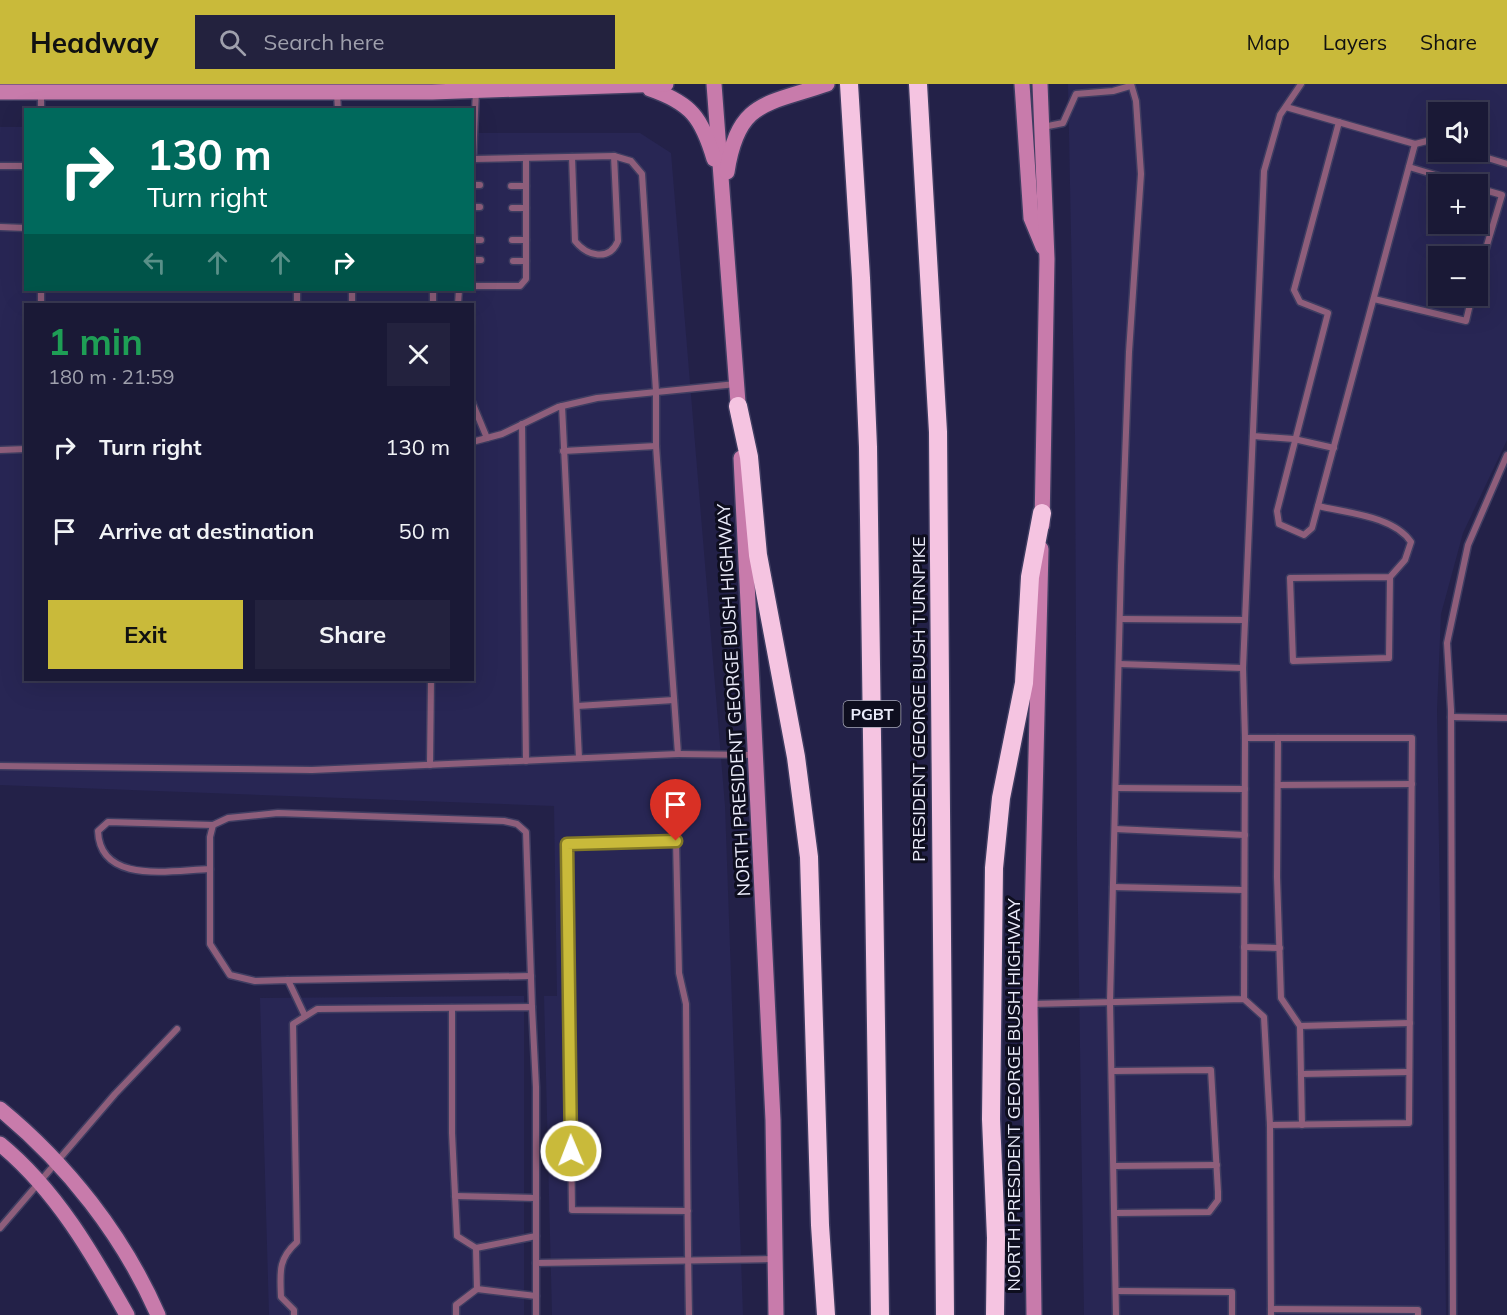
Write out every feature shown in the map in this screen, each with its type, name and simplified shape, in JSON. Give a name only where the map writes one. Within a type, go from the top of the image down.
[{"type":"highway","name":"PGBT","points":[[849,84],[863,322],[869,492],[880,1315]]},
{"type":"highway","name":"PRESIDENT GEORGE BUSH TURNPIKE","points":[[918,84],[938,432],[945,1315]]},
{"type":"highway","points":[[738,406],[749,457],[758,555],[796,757],[809,857],[820,1225],[826,1315]]},
{"type":"highway","points":[[995,1315],[996,1238],[991,1119],[994,868],[1001,798],[1024,683],[1030,577],[1042,513]]},
{"type":"main road","points":[[0,92],[41,88],[337,87],[476,90],[666,84]]},
{"type":"main road","name":"NORTH PRESIDENT GEORGE BUSH HIGHWAY","points":[[714,84],[737,384],[756,755],[773,1120],[776,1315]]},
{"type":"main road","points":[[723,194],[736,131],[748,115],[760,107],[826,84]]},
{"type":"main road","points":[[1022,84],[1032,218],[1047,259]]},
{"type":"main road","name":"NORTH PRESIDENT GEORGE BUSH HIGHWAY","points":[[1034,1315],[1030,1004],[1047,259],[1040,84]]},
{"type":"main road","points":[[642,86],[671,96],[696,116],[706,132],[723,194]]},
{"type":"main road","points":[[0,1109],[58,1163],[106,1223],[149,1295],[158,1315]]},
{"type":"main road","points":[[0,1144],[64,1212],[95,1258],[127,1315]]},
{"type":"lane","points":[[1244,999],[1243,669],[1264,171],[1280,115],[1301,84]]},
{"type":"lane","points":[[1042,127],[1063,123],[1076,94],[1113,91],[1130,85],[1136,101],[1141,174],[1129,352],[1110,1002],[1116,1213],[1116,1315]]},
{"type":"lane","points":[[337,87],[338,108]]},
{"type":"lane","points":[[41,88],[41,108]]},
{"type":"lane","points":[[476,90],[474,159],[614,156],[631,162],[642,174],[656,391],[656,446],[678,754]]},
{"type":"lane","points":[[1286,107],[1415,144],[1428,141]]},
{"type":"lane","points":[[1339,122],[1294,290],[1300,302],[1328,313],[1276,511],[1279,524],[1304,535],[1312,528],[1415,144]]},
{"type":"lane","points":[[572,157],[575,241],[581,249],[590,254],[603,255],[611,252],[618,241],[614,156]]},
{"type":"lane","points":[[474,286],[520,286],[526,279],[526,158]]},
{"type":"lane","points":[[1488,158],[1507,164]]},
{"type":"lane","points":[[0,166],[24,166]]},
{"type":"lane","points":[[1409,167],[1432,174]]},
{"type":"lane","points":[[511,186],[526,186]]},
{"type":"lane","points":[[1487,246],[1502,195],[1488,191]]},
{"type":"lane","points":[[474,207],[480,207]]},
{"type":"lane","points":[[512,208],[526,208]]},
{"type":"lane","points":[[0,228],[24,228]]},
{"type":"lane","points":[[474,240],[481,240]]},
{"type":"lane","points":[[512,240],[526,240]]},
{"type":"lane","points":[[474,260],[481,260]]},
{"type":"lane","points":[[513,261],[526,261]]},
{"type":"lane","points":[[1374,299],[1466,321],[1470,306]]},
{"type":"lane","points":[[474,441],[562,406],[597,398],[737,384]]},
{"type":"lane","points":[[562,406],[579,758]]},
{"type":"lane","points":[[474,407],[487,438]]},
{"type":"lane","points":[[522,424],[526,760]]},
{"type":"lane","points":[[1253,436],[1294,439],[1334,448]]},
{"type":"lane","points":[[563,451],[656,446]]},
{"type":"lane","points":[[0,450],[24,449]]},
{"type":"lane","points":[[1453,1315],[1451,717],[1447,643],[1468,545],[1507,455]]},
{"type":"lane","points":[[1318,506],[1376,520],[1404,532],[1411,542],[1405,560],[1390,577],[1389,658],[1293,661],[1290,578],[1390,577]]},
{"type":"lane","points":[[1120,619],[1245,620]]},
{"type":"lane","points":[[1119,664],[1243,669]]},
{"type":"lane","points":[[430,765],[431,681]]},
{"type":"lane","points":[[577,706],[674,700]]},
{"type":"lane","points":[[1451,717],[1507,718]]},
{"type":"lane","points":[[1245,738],[1412,738],[1409,1123],[1270,1125]]},
{"type":"lane","points":[[1278,738],[1281,998],[1300,1026],[1302,1125]]},
{"type":"lane","points":[[0,766],[312,770],[678,754],[756,755]]},
{"type":"lane","points":[[1278,785],[1412,784]]},
{"type":"lane","points":[[1116,788],[1245,789]]},
{"type":"lane","points":[[210,869],[124,869],[108,860],[103,853],[99,846],[98,831],[108,822],[213,825],[228,818],[278,813],[504,821],[517,824],[526,832],[536,1087],[536,1315]]},
{"type":"lane","points":[[213,825],[210,869],[210,944],[230,975],[255,981],[531,975]]},
{"type":"lane","points":[[1115,829],[1245,835]]},
{"type":"lane","points":[[688,1210],[572,1210],[567,844],[676,841],[679,973],[686,1005],[688,1210],[688,1261],[689,1315]]},
{"type":"lane","points":[[1113,887],[1244,890]]},
{"type":"lane","points":[[1244,947],[1280,948]]},
{"type":"lane","points":[[288,980],[305,1016]]},
{"type":"lane","points":[[1030,1004],[1244,999],[1264,1017],[1270,1125],[1271,1312],[1418,1310],[1418,1315]]},
{"type":"lane","points":[[294,1315],[294,1310],[281,1297],[280,1271],[285,1252],[297,1242],[293,1024],[316,1009],[532,1007]]},
{"type":"lane","points":[[452,1008],[452,1133],[457,1236],[476,1248],[536,1236]]},
{"type":"lane","points":[[1300,1026],[1410,1023]]},
{"type":"lane","points":[[0,1228],[115,1094],[177,1029]]},
{"type":"lane","points":[[1113,1071],[1211,1070],[1218,1200],[1209,1212],[1116,1213]]},
{"type":"lane","points":[[1301,1074],[1409,1072]]},
{"type":"lane","points":[[1115,1166],[1217,1165]]},
{"type":"lane","points":[[455,1196],[536,1197]]},
{"type":"lane","points":[[476,1248],[477,1289]]},
{"type":"lane","points":[[536,1263],[775,1259]]},
{"type":"lane","points":[[456,1315],[456,1305],[477,1289],[536,1296]]},
{"type":"lane","points":[[1116,1291],[1232,1292],[1232,1315]]},
{"type":"shaded area","points":[[1068,84],[1507,84],[1507,440],[1463,533],[1441,614],[1437,710],[1446,1315],[1084,1315],[1077,846],[1075,434]]},
{"type":"shaded area","points":[[0,127],[24,127],[24,291],[474,291],[474,133],[640,133],[671,153],[725,806],[743,1315],[552,1315],[544,996],[557,996],[554,806],[0,785]]},
{"type":"shaded area","points":[[524,996],[524,1315],[269,1315],[260,998]]},
{"type":"route","points":[[571,1151],[567,844],[676,841]]}]
